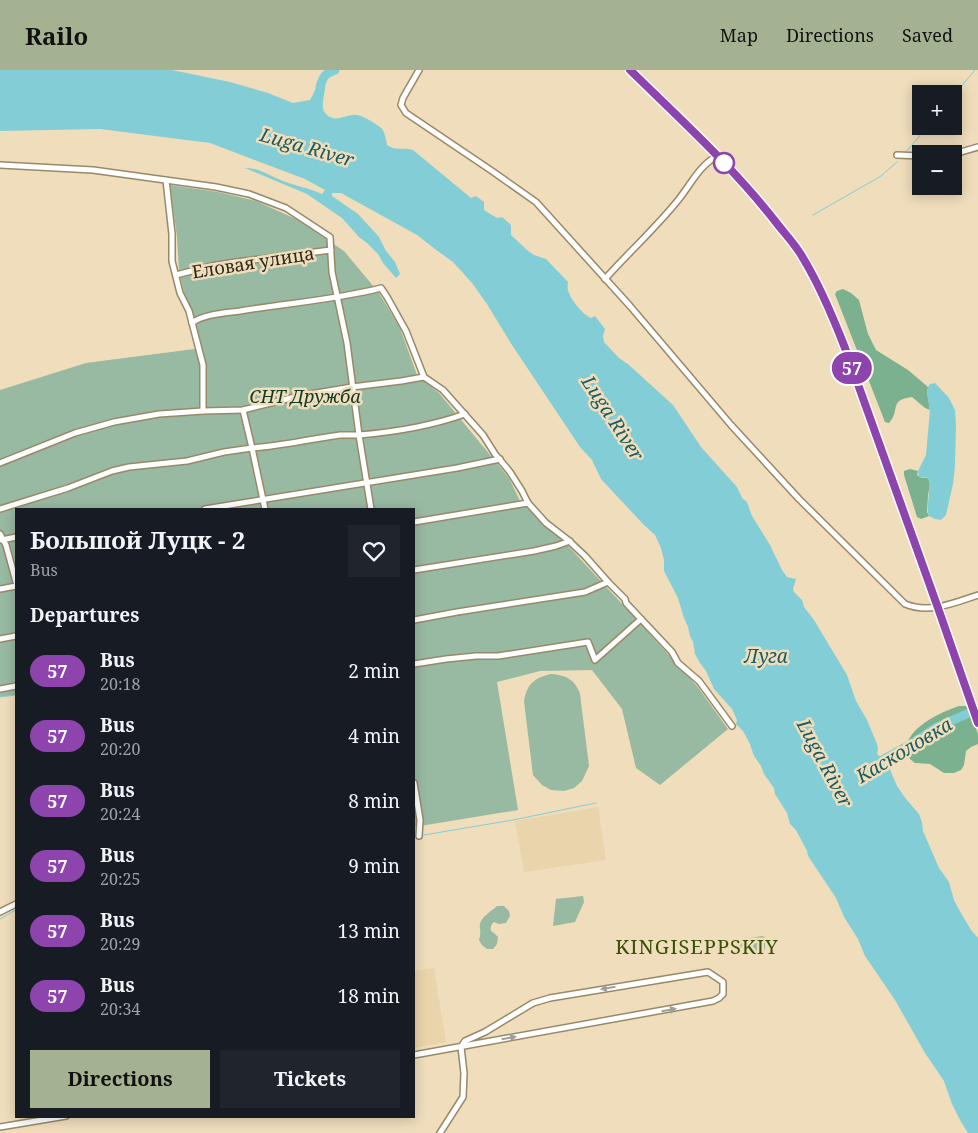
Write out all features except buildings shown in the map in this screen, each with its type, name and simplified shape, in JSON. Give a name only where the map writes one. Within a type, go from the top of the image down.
[{"type":"street","points":[[419,70],[403,98],[401,105],[406,113],[536,202],[630,306],[673,359],[737,432],[799,499],[880,581],[905,604],[914,608],[938,608],[978,595]]},
{"type":"street","points":[[630,70],[756,197],[802,256],[819,287],[845,348],[978,724]]},
{"type":"street","points":[[962,152],[978,147]]},
{"type":"street","points":[[897,155],[912,156]]},
{"type":"street","points":[[605,279],[680,198],[694,177],[708,161],[717,156]]},
{"type":"street","points":[[0,165],[93,170],[216,187],[248,194],[286,208],[330,237],[332,272],[347,343],[371,508]]},
{"type":"street","points":[[166,180],[172,234],[172,261],[180,293],[189,311],[203,365],[203,411]]},
{"type":"street","name":"Еловая улица","points":[[176,275],[211,266],[331,250]]},
{"type":"street","points":[[192,322],[198,318],[229,312],[338,297],[380,288],[406,331],[424,376],[443,390],[483,435],[518,485],[528,503],[546,523],[585,556],[625,599],[626,603],[672,652],[678,663],[698,681],[732,726]]},
{"type":"street","points":[[0,463],[75,433],[114,422],[159,414],[244,410],[299,396],[352,387],[392,383],[424,376]]},
{"type":"street","points":[[244,410],[265,508]]},
{"type":"street","points":[[0,509],[129,467],[187,461],[224,452],[343,435],[359,435],[417,428],[451,420],[465,414]]},
{"type":"street","points":[[210,508],[500,460]]},
{"type":"street","points":[[415,522],[528,503]]},
{"type":"street","points":[[1,538],[15,537]]},
{"type":"street","points":[[1,538],[6,545],[15,578]]},
{"type":"street","points":[[415,570],[534,551],[570,542]]},
{"type":"street","points":[[415,620],[585,592],[608,582]]},
{"type":"street","points":[[0,589],[15,586]]},
{"type":"street","points":[[415,664],[476,656],[498,656],[588,642],[595,660],[641,619]]},
{"type":"street","points":[[0,639],[15,636]]},
{"type":"street","points":[[0,690],[15,686]]},
{"type":"street","points":[[415,789],[420,820],[417,832]]},
{"type":"street","points":[[0,912],[15,904]]},
{"type":"street","points":[[415,1056],[461,1047],[713,1001],[723,994],[723,982],[708,972],[550,998],[533,1003],[485,1032],[465,1041],[461,1047],[464,1073],[463,1096],[440,1133]]},
{"type":"street","points":[[0,1128],[55,1118]]},
{"type":"shaded area","points":[[598,807],[606,860],[524,872],[515,821]]},
{"type":"shaded area","points":[[434,968],[446,1042],[415,1048],[415,971]]},
{"type":"green space","name":"СНТ Дружба","points":[[170,185],[218,192],[256,201],[296,219],[344,251],[379,293],[400,328],[417,375],[439,393],[509,478],[520,501],[570,548],[637,620],[697,686],[728,729],[660,785],[636,768],[622,709],[592,670],[540,671],[497,682],[518,810],[415,827],[415,508],[15,508],[15,695],[0,697],[0,390],[86,363],[202,348],[179,271],[177,237]]},
{"type":"green space","points":[[843,289],[859,300],[868,334],[876,350],[908,370],[928,387],[930,410],[912,397],[905,398],[897,403],[889,423],[885,422],[835,294]]},
{"type":"green space","points":[[910,469],[918,471],[917,475],[922,478],[930,480],[927,512],[929,516],[921,519],[917,517],[904,475],[904,471]]},
{"type":"green space","points":[[551,674],[561,675],[569,679],[578,689],[589,766],[582,781],[574,788],[564,791],[551,790],[542,785],[533,775],[524,701],[527,690],[532,683]]},
{"type":"green space","points":[[959,706],[966,706],[969,709],[978,734],[978,744],[966,751],[964,765],[961,770],[954,773],[944,773],[930,764],[912,761],[906,750],[912,735],[918,728],[934,717]]},
{"type":"green space","points":[[583,896],[584,902],[575,922],[553,926],[556,899]]},
{"type":"green space","points":[[497,906],[504,906],[509,911],[510,916],[506,923],[499,924],[494,922],[492,924],[491,931],[498,937],[497,944],[493,949],[487,949],[479,940],[480,924],[485,916]]},
{"type":"green space","points":[[765,937],[764,951],[742,956],[738,954],[736,943],[738,940]]},
{"type":"water","name":"Луга","points":[[0,70],[172,70],[230,82],[268,93],[293,103],[310,100],[323,77],[325,86],[323,106],[324,111],[329,117],[336,119],[358,115],[379,126],[384,132],[387,145],[393,148],[413,150],[471,198],[476,196],[484,202],[484,210],[497,218],[502,217],[511,225],[511,235],[534,255],[546,259],[568,282],[569,294],[577,306],[584,314],[591,318],[595,316],[605,329],[604,342],[619,358],[673,405],[701,447],[737,487],[742,498],[747,502],[752,516],[770,545],[782,570],[787,577],[796,579],[794,592],[802,600],[804,607],[814,620],[847,675],[856,701],[867,720],[877,744],[877,754],[886,757],[885,765],[889,767],[897,786],[919,814],[923,831],[939,868],[949,882],[954,900],[971,930],[978,938],[978,1133],[968,1133],[960,1120],[944,1081],[925,1053],[895,1000],[865,956],[836,898],[808,856],[796,830],[790,824],[787,813],[775,794],[774,788],[754,756],[743,731],[736,724],[737,720],[732,709],[714,689],[706,671],[695,654],[693,642],[678,598],[664,571],[661,548],[655,535],[601,479],[592,460],[580,447],[487,304],[472,283],[453,262],[417,235],[341,193],[332,193],[332,196],[358,214],[379,237],[386,251],[395,262],[400,274],[396,278],[378,254],[342,218],[307,194],[245,168],[260,171],[322,194],[325,190],[305,179],[210,143],[100,129],[0,131]]},
{"type":"water","points":[[935,383],[949,398],[955,410],[956,426],[953,484],[946,515],[941,520],[929,516],[929,480],[919,477],[918,471],[926,455],[930,410],[927,392],[930,384]]},
{"type":"waterway","points":[[320,87],[324,76],[335,70]]},
{"type":"waterway","points":[[962,85],[975,70]]},
{"type":"waterway","points":[[906,152],[920,135]]},
{"type":"waterway","points":[[813,215],[881,176],[897,162]]},
{"type":"waterway","points":[[0,697],[15,695]]},
{"type":"waterway","name":"Касколовка","points":[[877,763],[937,727],[969,713]]},
{"type":"waterway","points":[[424,835],[513,820],[596,803]]},
{"type":"waterway","points":[[0,919],[15,911]]},
{"type":"bus line","name":"57","points":[[630,70],[710,148],[756,197],[802,256],[819,287],[845,348],[978,723]]},
{"type":"district","name":"KINGISEPPSKIY","points":[[697,946]]},
{"type":"water label","name":"Luga River","points":[[307,147]]},
{"type":"water label","name":"Luga River","points":[[613,418]]},
{"type":"water label","name":"Luga River","points":[[825,763]]}]
